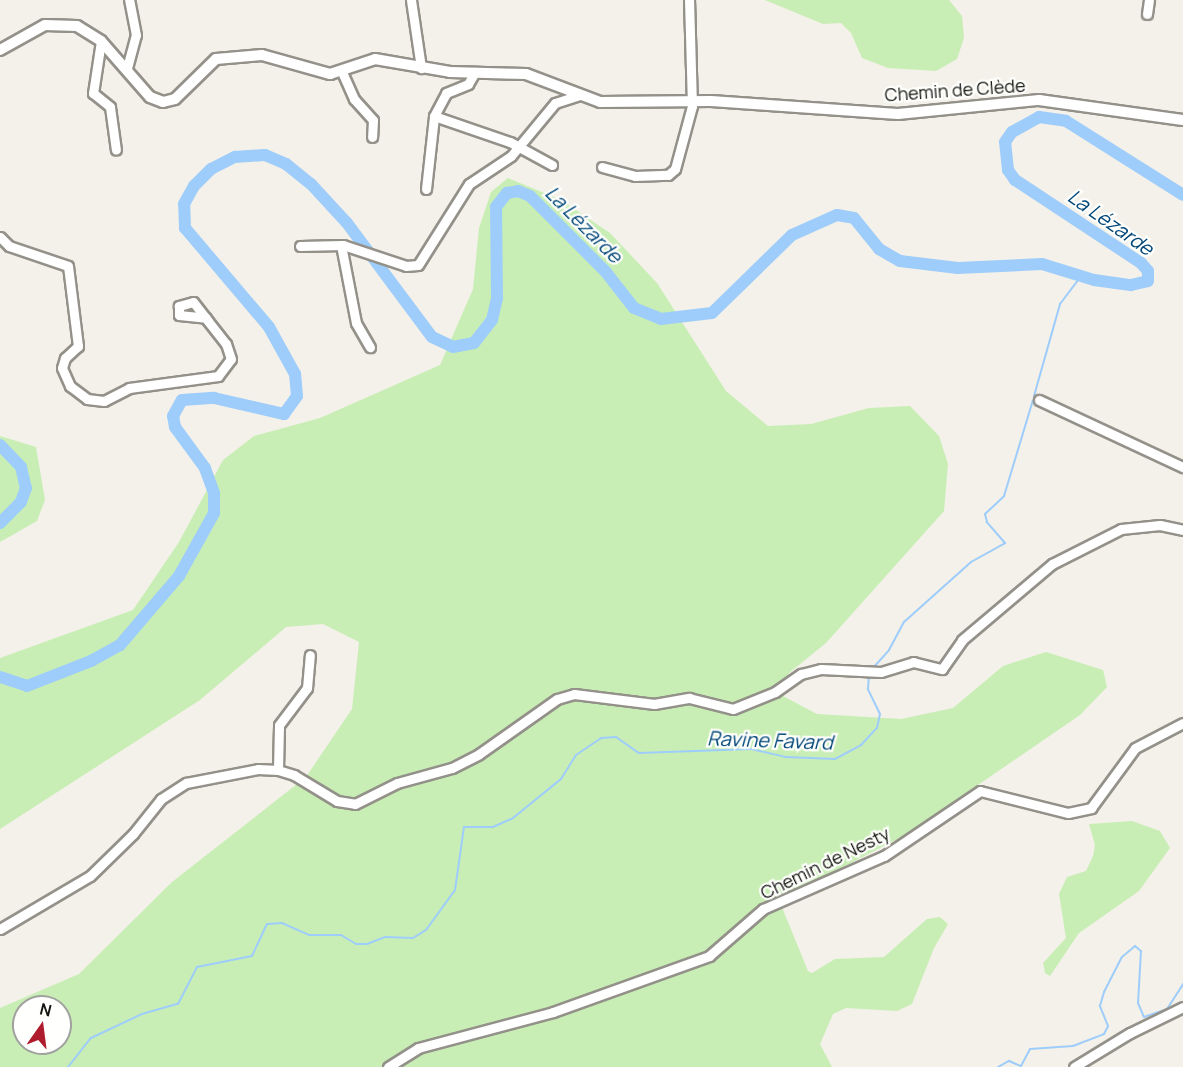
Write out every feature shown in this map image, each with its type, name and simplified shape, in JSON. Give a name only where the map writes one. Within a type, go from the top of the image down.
[{"type":"main road","points":[[0,50],[55,22],[77,26],[101,41],[150,97],[163,102],[175,99],[208,63],[224,57],[269,56],[330,74],[342,72]]},
{"type":"main road","name":"Chemin de Clède","points":[[342,72],[363,60],[375,59],[421,68],[541,77],[600,102],[692,100],[898,114],[1050,101],[1183,120]]},
{"type":"street","points":[[127,68],[136,35],[129,0]]},
{"type":"street","points":[[411,0],[421,68]]},
{"type":"street","points":[[602,167],[635,176],[672,173],[678,164],[692,100],[689,0]]},
{"type":"street","points":[[1147,14],[1149,0]]},
{"type":"street","points":[[101,41],[93,93],[110,107],[116,150]]},
{"type":"street","points":[[342,72],[351,94],[373,120],[372,137]]},
{"type":"street","points":[[426,189],[434,116],[446,93],[468,84],[475,72]]},
{"type":"street","points":[[300,246],[341,245],[406,266],[422,262],[469,184],[507,159],[547,110],[579,95]]},
{"type":"street","points":[[434,116],[519,146],[552,165]]},
{"type":"street","points":[[0,237],[9,246],[68,266],[78,346],[65,358],[62,368],[70,387],[87,399],[104,402],[129,388],[219,376],[228,366],[230,354],[206,318]]},
{"type":"street","points":[[341,245],[356,323],[370,346]]},
{"type":"street","points":[[1039,400],[1183,467]]},
{"type":"street","points":[[0,929],[90,876],[171,790],[186,783],[258,769],[278,770],[294,775],[337,801],[355,804],[397,783],[452,768],[479,754],[557,699],[574,694],[654,704],[689,698],[733,708],[775,692],[801,674],[821,669],[875,672],[902,662],[942,669],[962,640],[1031,579],[1121,529],[1160,525],[1183,530]]},
{"type":"street","points":[[278,770],[279,725],[307,688],[310,655]]},
{"type":"street","name":"Chemin de Nesty","points":[[388,1067],[418,1048],[554,1012],[709,956],[764,909],[884,856],[970,795],[980,791],[998,793],[1068,813],[1091,808],[1135,748],[1183,723]]},
{"type":"street","points":[[1074,1067],[1130,1032],[1183,1007]]},
{"type":"green space","points":[[765,0],[949,0],[962,16],[964,38],[957,59],[936,71],[888,68],[862,58],[851,33],[841,23],[823,24]]},
{"type":"green space","points":[[508,178],[561,200],[610,233],[657,283],[726,391],[768,426],[811,424],[869,408],[910,406],[939,436],[948,464],[944,511],[826,643],[789,673],[783,696],[817,714],[901,719],[953,708],[1003,666],[1046,652],[1103,670],[1107,687],[1080,715],[905,835],[785,897],[781,905],[808,971],[812,973],[835,959],[884,957],[927,919],[940,917],[948,924],[934,948],[912,1004],[897,1011],[846,1008],[833,1014],[820,1044],[832,1067],[0,1067],[0,1008],[12,1003],[12,1055],[72,1055],[72,995],[30,995],[79,974],[172,882],[306,777],[352,709],[359,642],[323,624],[286,627],[200,700],[0,829],[0,658],[133,610],[179,542],[223,460],[254,436],[320,418],[440,365],[473,289],[479,228],[491,192]]},
{"type":"green space","points":[[0,436],[36,447],[45,500],[37,521],[0,542]]},
{"type":"green space","points":[[1132,821],[1160,831],[1170,848],[1139,891],[1079,933],[1050,976],[1045,973],[1043,963],[1066,938],[1059,894],[1067,877],[1086,871],[1093,856],[1095,845],[1089,824]]},
{"type":"waterway","name":"La Lézarde","points":[[0,677],[27,686],[91,661],[120,645],[179,576],[214,513],[214,493],[205,468],[175,427],[173,416],[182,400],[214,398],[284,414],[297,396],[295,374],[269,327],[185,228],[184,204],[194,186],[211,169],[235,157],[265,155],[286,164],[311,184],[347,223],[432,337],[453,347],[474,343],[492,320],[497,298],[496,207],[507,193],[518,191],[530,196],[605,271],[634,308],[661,319],[712,313],[792,235],[837,215],[854,218],[879,249],[900,261],[958,268],[1042,264],[1094,280],[1131,285],[1148,281],[1148,271],[1141,263],[1015,180],[1008,170],[1005,142],[1012,132],[1039,117],[1066,121],[1183,195]]},
{"type":"waterway","name":"Ravine Favard","points":[[1034,396],[1060,304],[1080,277]]},
{"type":"waterway","name":"Ravine Favard","points":[[873,668],[889,650],[904,622],[971,562],[1005,543],[987,522],[985,514],[1004,496],[1033,400]]},
{"type":"waterway","name":"La Lézarde","points":[[0,445],[21,467],[26,488],[21,502],[0,523]]},
{"type":"waterway","name":"Ravine Favard","points":[[68,1067],[91,1038],[142,1014],[178,1004],[197,967],[252,956],[267,924],[282,923],[309,935],[341,935],[356,944],[367,944],[385,937],[413,938],[426,930],[455,890],[464,827],[493,827],[513,818],[561,779],[576,755],[601,738],[616,737],[639,753],[751,749],[785,757],[835,759],[861,745],[877,728],[880,714],[868,689],[869,676]]},
{"type":"waterway","points":[[998,1067],[1009,1061],[1021,1066],[1030,1049],[1073,1046],[1104,1034],[1108,1026],[1100,1006],[1104,992],[1122,957],[1135,946],[1141,951],[1138,1003],[1144,1017],[1167,1009],[1183,984]]}]
